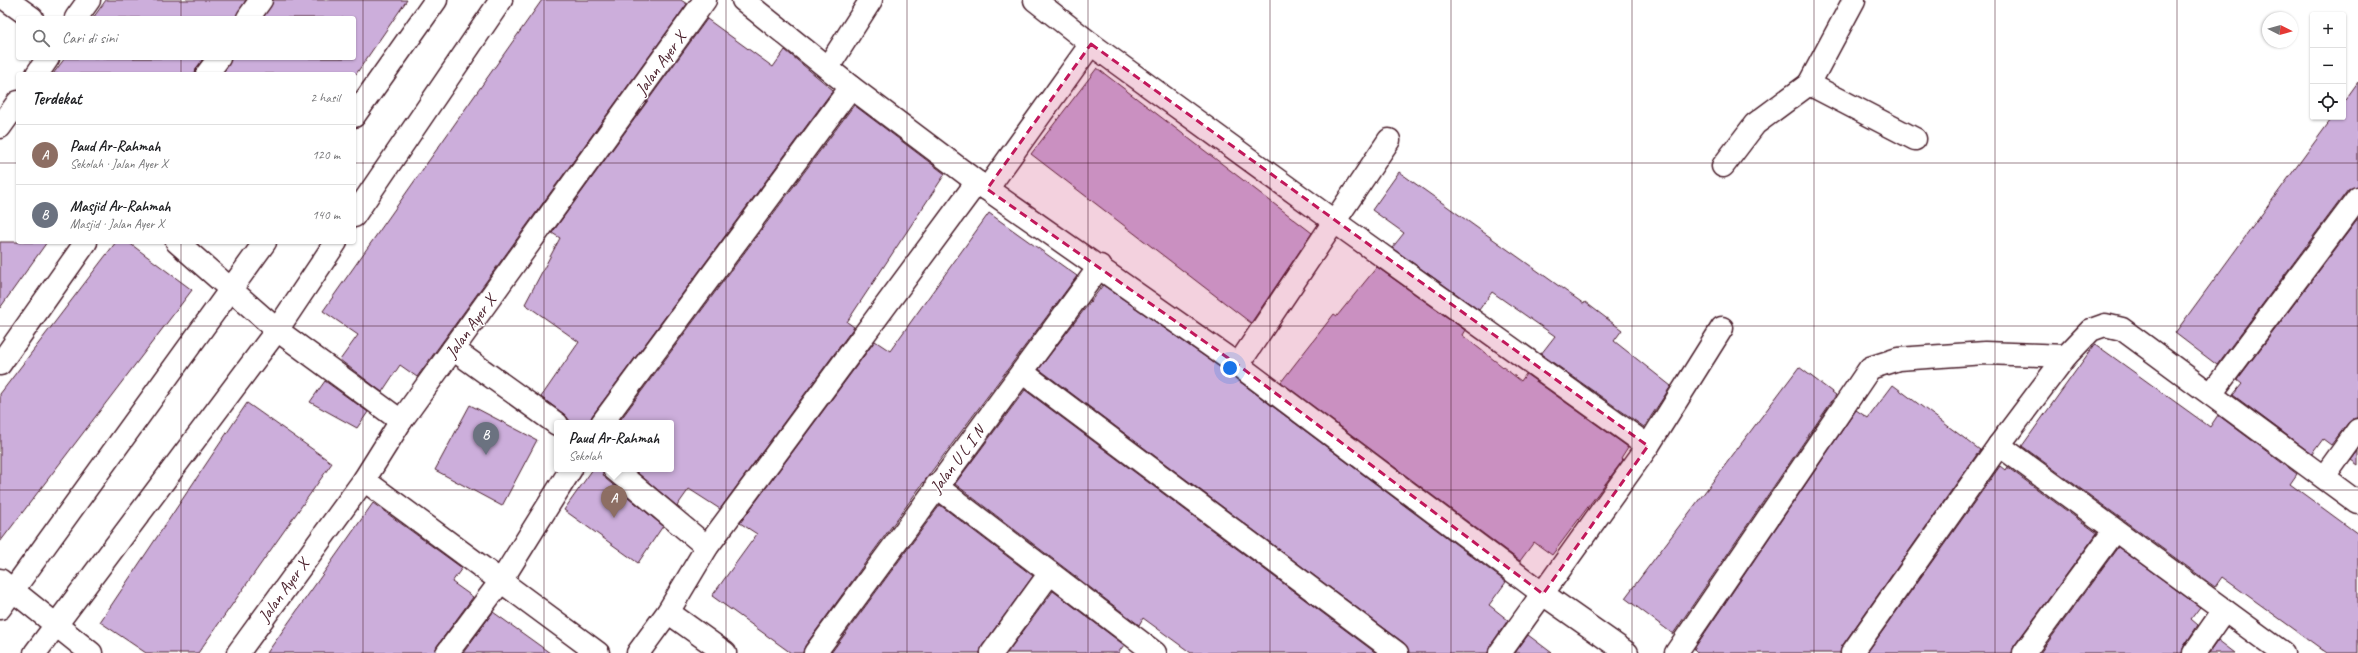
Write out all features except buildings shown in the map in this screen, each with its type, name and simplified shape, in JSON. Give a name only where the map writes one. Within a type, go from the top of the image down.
[{"type":"street","points":[[7,0],[29,16]]},
{"type":"street","points":[[77,16],[89,0]]},
{"type":"street","points":[[249,16],[261,0]]},
{"type":"street","points":[[356,113],[436,0]]},
{"type":"street","points":[[356,213],[502,0]]},
{"type":"street","name":"Jalan Ayer X","points":[[238,653],[364,480],[401,421],[705,0]]},
{"type":"street","points":[[743,0],[851,87],[982,185],[1100,266],[1238,365],[1543,594],[1626,653]]},
{"type":"street","points":[[828,67],[871,0]]},
{"type":"street","points":[[1036,0],[1090,44],[1334,222],[1648,446]]},
{"type":"street","points":[[1723,166],[1756,124],[1809,84],[1854,0]]},
{"type":"street","points":[[638,653],[668,612],[707,547],[1090,44]]},
{"type":"street","points":[[38,72],[47,60]]},
{"type":"street","points":[[209,72],[218,60]]},
{"type":"street","points":[[1809,84],[1915,139]]},
{"type":"street","points":[[604,420],[851,87]]},
{"type":"street","points":[[1238,365],[1389,140]]},
{"type":"street","points":[[2211,394],[2358,198]]},
{"type":"street","points":[[0,364],[85,244]]},
{"type":"street","points":[[179,244],[277,330],[401,421]]},
{"type":"street","points":[[0,608],[7,585],[232,290],[265,244]]},
{"type":"street","points":[[35,653],[277,330],[335,244]]},
{"type":"street","name":"Jalan U L I N","points":[[815,653],[936,486],[1100,266]]},
{"type":"street","points":[[1852,653],[1999,445],[2066,356],[2091,330],[2105,325],[2122,329],[2358,502]]},
{"type":"street","points":[[1500,653],[1648,446],[1722,328]]},
{"type":"street","points":[[453,349],[554,422]]},
{"type":"street","points":[[1676,653],[1870,368],[1898,359],[1977,353],[2066,356]]},
{"type":"street","points":[[1022,372],[1398,653]]},
{"type":"street","points":[[2324,477],[2358,430]]},
{"type":"street","points":[[1999,445],[2114,531],[2284,653]]},
{"type":"street","points":[[447,653],[501,581],[569,472]]},
{"type":"street","points":[[618,472],[707,547]]},
{"type":"street","points":[[364,480],[598,653]]},
{"type":"street","points":[[936,486],[1154,653]]},
{"type":"street","points":[[2024,653],[2114,531]]},
{"type":"street","points":[[992,653],[1050,573]]},
{"type":"street","points":[[7,585],[91,653]]},
{"type":"street","points":[[2194,653],[2224,610]]},
{"type":"street","points":[[668,612],[725,653]]},
{"type":"highlighted area","points":[[1091,44],[1648,446],[1543,594],[1238,365],[987,189]]},
{"type":"place","name":"Masjid Ar-Rahmah","points":[[486,455]]},
{"type":"place","name":"Paud Ar-Rahmah","points":[[614,518]]}]
